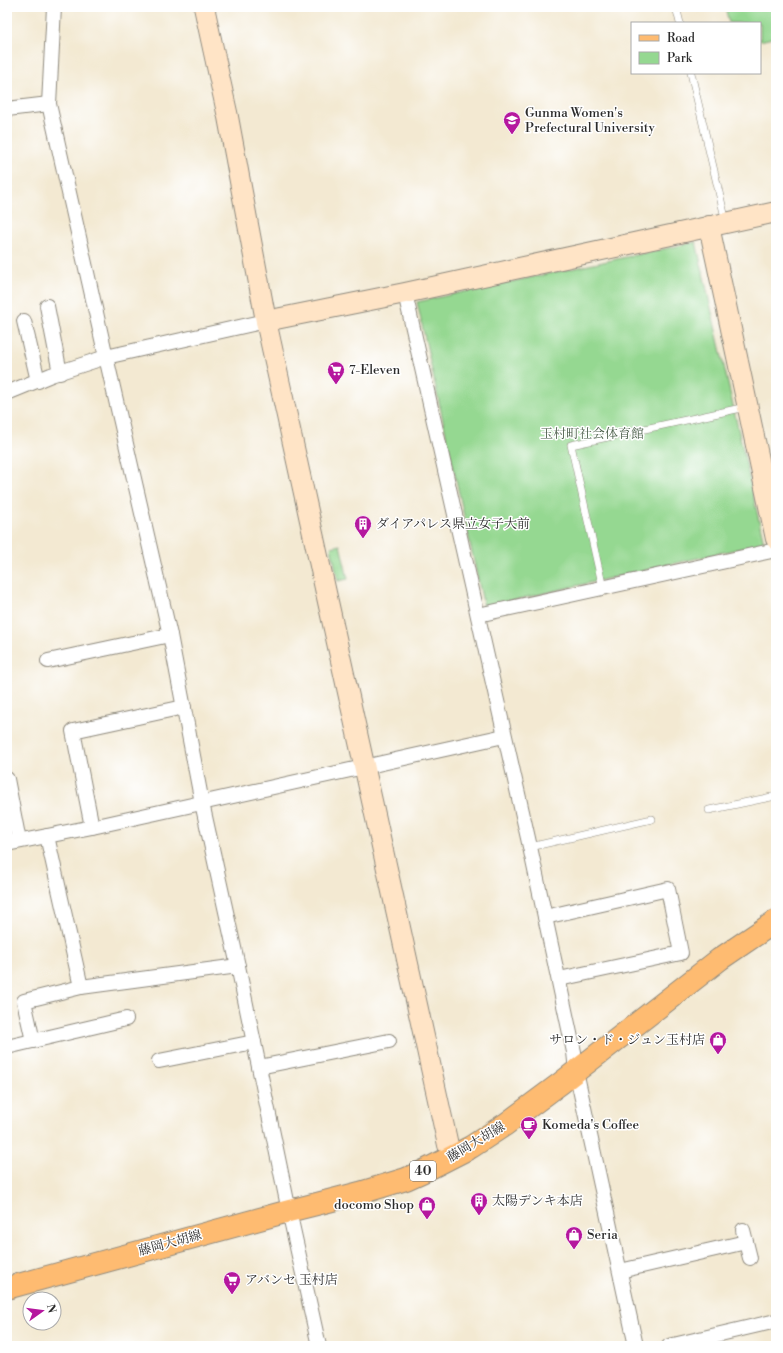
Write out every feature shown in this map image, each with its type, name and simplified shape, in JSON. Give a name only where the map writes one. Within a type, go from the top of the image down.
[{"type":"main road","name":"藤岡大胡線","points":[[7,1288],[288,1210],[360,1193],[406,1179],[453,1156],[487,1137],[506,1124],[720,959],[776,921]]},
{"type":"street","points":[[54,7],[49,104],[170,635],[202,802],[238,966],[288,1210],[319,1346]]},
{"type":"street","points":[[204,7],[228,117],[266,321],[448,1145],[453,1156]]},
{"type":"street","points":[[7,109],[49,104]]},
{"type":"street","points":[[7,394],[60,372],[106,357],[266,321],[776,212]]},
{"type":"street","points":[[718,224],[748,406],[776,539]]},
{"type":"street","points":[[405,292],[559,979],[574,1052],[576,1071],[636,1346]]},
{"type":"street","points":[[47,306],[60,372]]},
{"type":"street","points":[[24,321],[38,381]]},
{"type":"street","points":[[478,615],[776,550]]},
{"type":"street","points":[[48,661],[170,635]]},
{"type":"street","points":[[92,827],[73,730],[184,707]]},
{"type":"street","points":[[7,779],[13,843],[504,736]]},
{"type":"street","points":[[47,836],[81,987]]},
{"type":"street","points":[[545,917],[668,889],[681,953],[559,979]]},
{"type":"street","points":[[33,1041],[24,1001],[81,987],[238,966]]},
{"type":"street","points":[[7,1047],[126,1019]]},
{"type":"street","points":[[259,1067],[389,1041]]},
{"type":"street","points":[[159,1062],[254,1042]]},
{"type":"street","points":[[620,1271],[745,1236],[750,1258]]},
{"type":"street","points":[[669,1346],[776,1321]]},
{"type":"lane","points":[[676,7],[680,22]]},
{"type":"lane","points":[[691,74],[718,224]]},
{"type":"lane","points":[[603,588],[571,445],[748,406]]},
{"type":"lane","points":[[709,810],[776,796]]},
{"type":"lane","points":[[530,847],[652,819]]},
{"type":"green space","points":[[725,7],[776,7],[776,37],[761,41],[761,22],[729,22]]},
{"type":"green space","name":"玉村町社会体育館","points":[[696,242],[764,543],[484,607],[417,302]]},
{"type":"green space","points":[[340,545],[348,579],[338,581],[331,547]]},
{"type":"place","name":"Gunma Women's Prefectural University","points":[[512,135]]},
{"type":"place","name":"7-Eleven","points":[[336,385]]},
{"type":"place","name":"ダイアパレス県立女子大前","points":[[363,539]]},
{"type":"place","name":"サロン・ド・ジュン玉村店","points":[[718,1055]]},
{"type":"place","name":"Komeda's Coffee","points":[[529,1140]]},
{"type":"place","name":"太陽デンキ本店","points":[[479,1216]]},
{"type":"place","name":"docomo Shop","points":[[427,1220]]},
{"type":"place","name":"Seria","points":[[574,1250]]},
{"type":"place","name":"アバンセ 玉村店","points":[[232,1295]]}]
